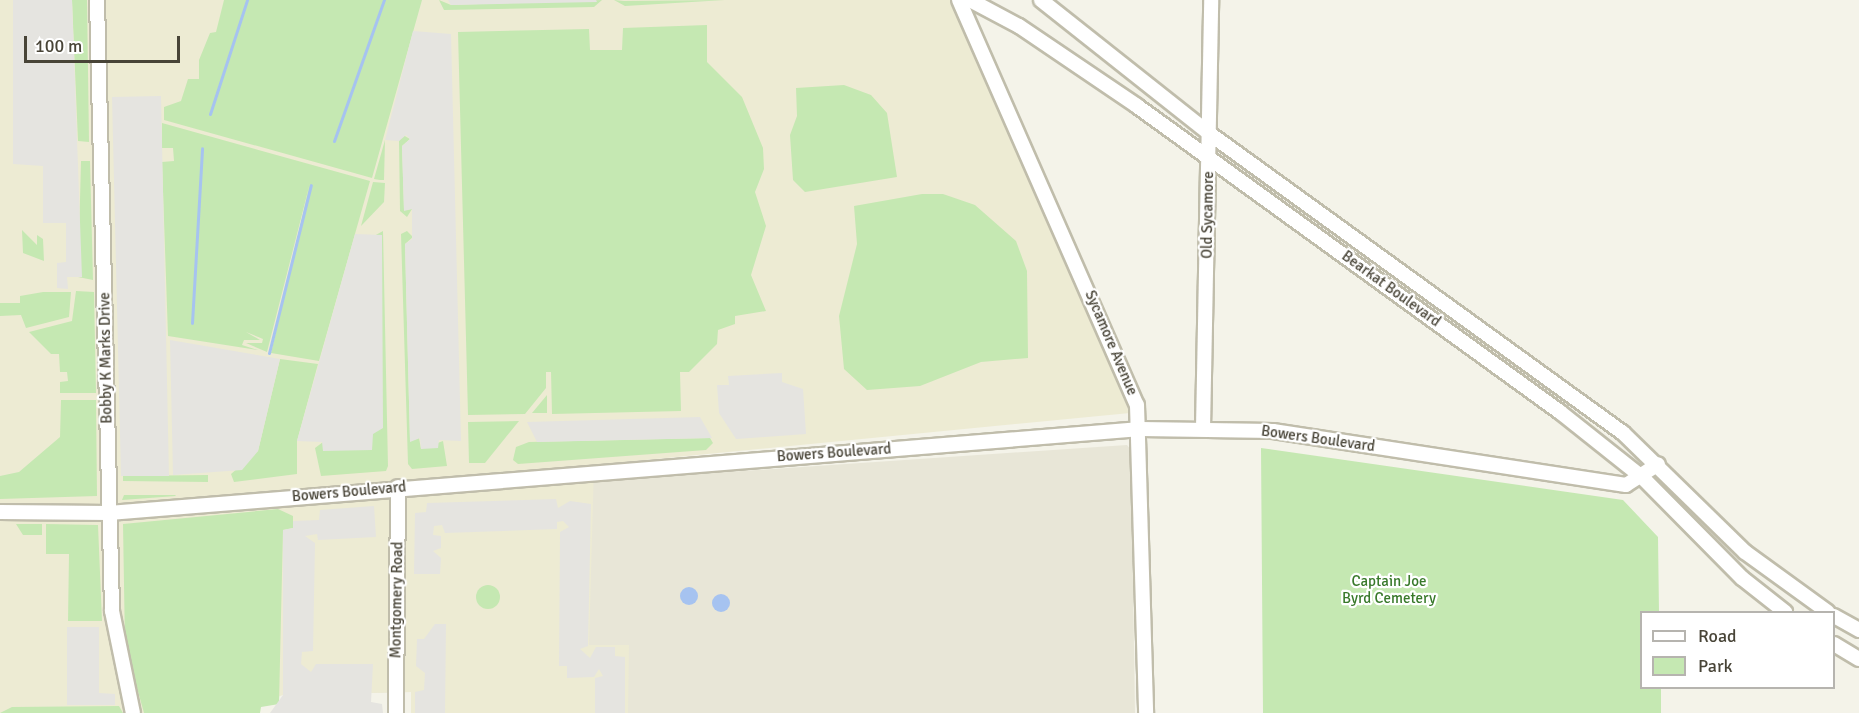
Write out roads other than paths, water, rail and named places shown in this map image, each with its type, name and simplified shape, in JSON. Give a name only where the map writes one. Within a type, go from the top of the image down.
[{"type":"street","name":"Bobby K Marks Drive","points":[[97,0],[109,513],[116,646],[133,713]]},
{"type":"street","name":"Sycamore Avenue","points":[[959,0],[1130,384],[1141,429],[1146,713]]},
{"type":"street","name":"Bearkat Boulevard","points":[[970,0],[1019,26],[1209,157],[1643,478],[1742,579],[1784,611]]},
{"type":"street","name":"Bearkat Boulevard","points":[[1041,0],[1209,134],[1658,464],[1745,552],[1827,611]]},
{"type":"street","name":"Old Sycamore","points":[[1203,429],[1211,0]]},
{"type":"street","name":"Bowers Boulevard","points":[[0,512],[109,513],[398,487],[1141,429],[1203,429],[1304,435],[1626,485],[1643,478]]},
{"type":"street","points":[[1643,478],[1658,464]]},
{"type":"street","name":"Montgomery Road","points":[[396,713],[398,487]]},
{"type":"street","points":[[1835,617],[1859,630],[1846,652]]},
{"type":"street","points":[[1835,645],[1859,659]]},
{"type":"water","points":[[689,587],[695,590],[698,596],[695,602],[689,605],[683,602],[680,596],[683,590]]},
{"type":"water","points":[[721,594],[727,597],[730,603],[727,609],[721,612],[715,609],[712,603],[715,597]]},
{"type":"waterway","points":[[210,114],[247,0]]},
{"type":"waterway","points":[[334,141],[384,0]]},
{"type":"waterway","points":[[192,323],[202,148]]},
{"type":"waterway","points":[[269,353],[311,185]]},
{"type":"park label","name":"Captain Joe Byrd Cemetery","points":[[1389,590]]}]
